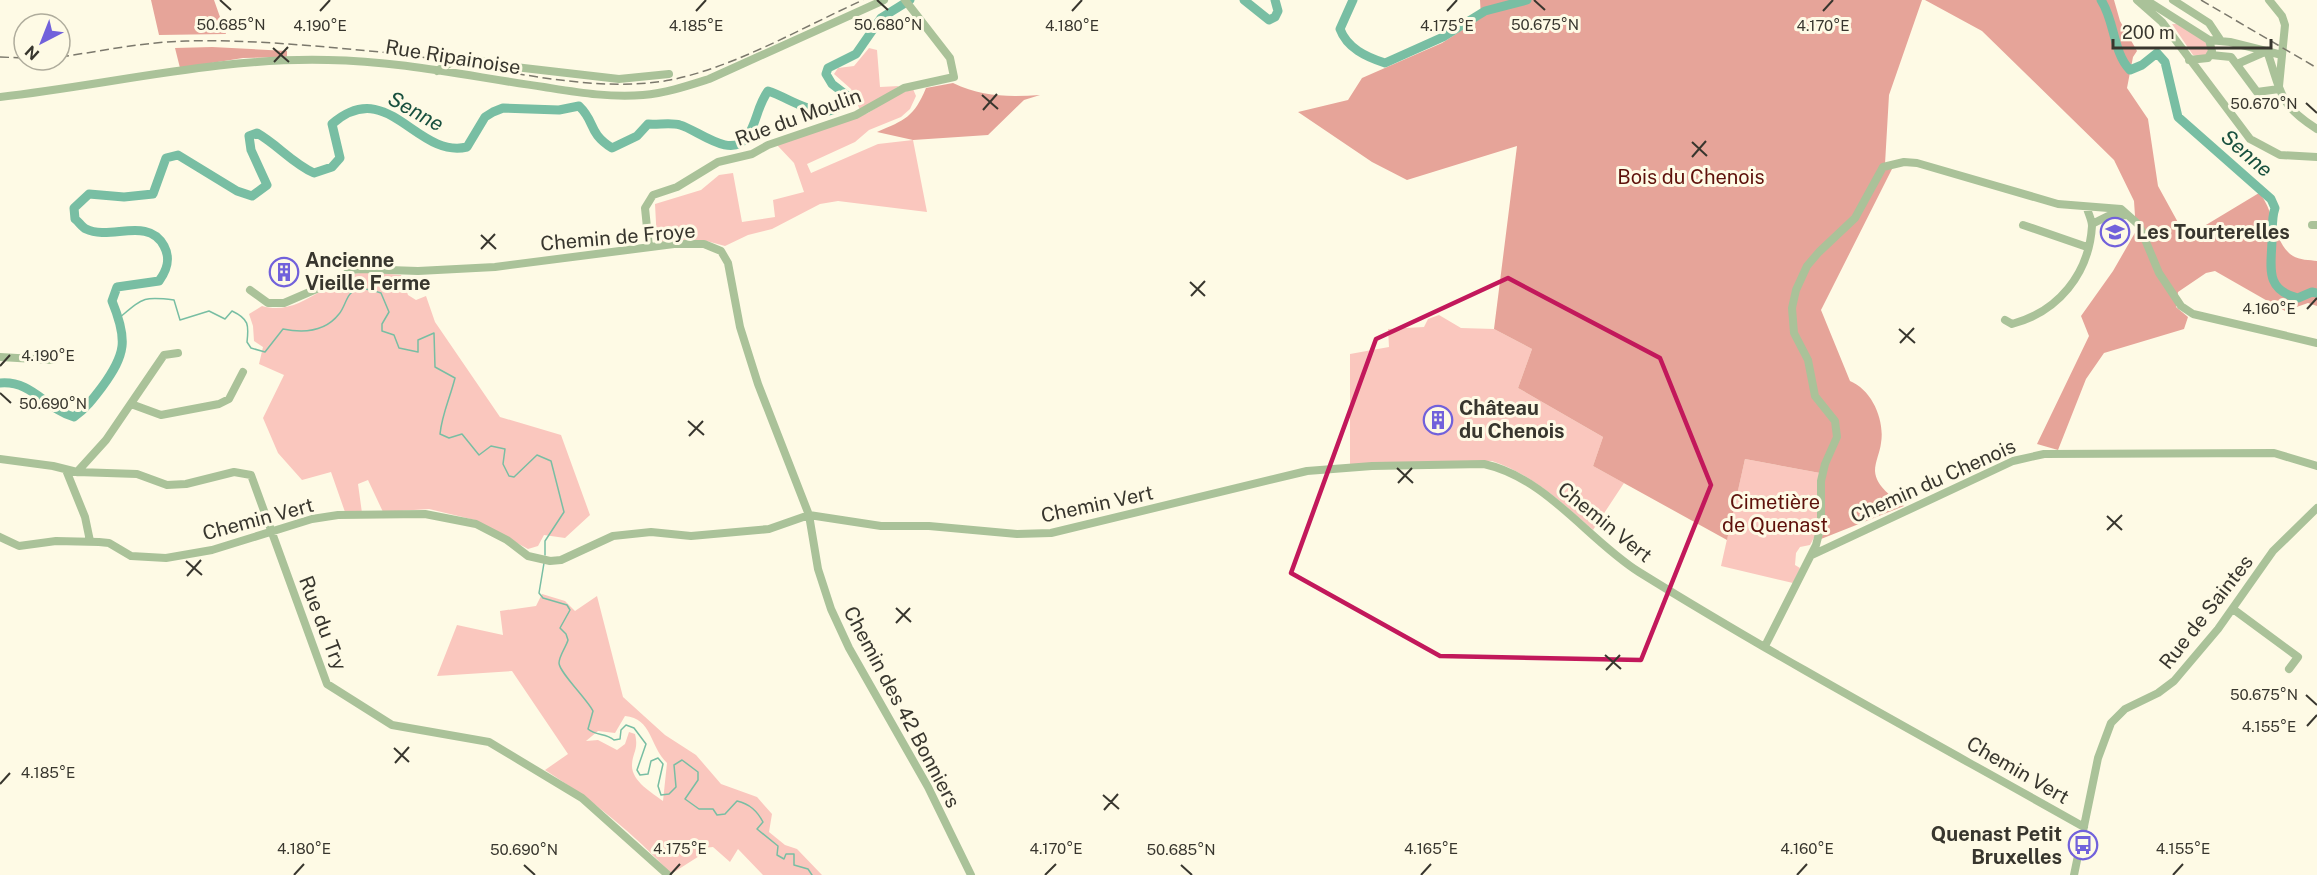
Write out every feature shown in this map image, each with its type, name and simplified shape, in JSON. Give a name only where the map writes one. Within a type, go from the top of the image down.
[{"type":"street","name":"Rue Ripainoise","points":[[0,97],[178,72],[288,60],[372,62],[614,96],[668,92],[709,79],[884,0]]},
{"type":"street","points":[[2137,0],[2153,12],[2244,132],[2261,146],[2289,157],[2317,157]]},
{"type":"street","points":[[2146,0],[2209,40],[2282,55]]},
{"type":"street","points":[[2173,0],[2209,23],[2221,41]]},
{"type":"street","points":[[2269,0],[2285,25],[2279,89]]},
{"type":"street","name":"Rue du Moulin","points":[[650,247],[645,225],[645,208],[654,195],[677,188],[718,162],[752,154],[768,145],[869,110],[904,88],[954,77],[950,58],[907,3]]},
{"type":"street","points":[[2164,26],[2169,20],[2178,20]]},
{"type":"street","points":[[2207,84],[2205,70],[2209,57],[2209,40]]},
{"type":"street","points":[[2236,64],[2267,51]]},
{"type":"street","points":[[2267,51],[2279,89],[2292,112],[2317,129]]},
{"type":"street","points":[[2189,60],[2227,55],[2256,92],[2279,89]]},
{"type":"street","points":[[437,71],[460,57],[515,67],[619,79],[669,74]]},
{"type":"street","points":[[1765,646],[1820,535],[1821,482],[1838,430],[1835,421],[1815,396],[1808,360],[1792,324],[1792,308],[1796,290],[1807,266],[1855,218],[1870,195],[1878,173],[1891,164],[1917,163],[2047,201],[2087,208],[2121,209],[2139,225],[2159,273],[2181,306],[2193,314],[2317,343]]},
{"type":"street","points":[[2005,320],[2012,324],[2026,321],[2053,306],[2078,275],[2092,224],[2087,208]]},
{"type":"street","points":[[2092,224],[2108,216],[2129,215]]},
{"type":"street","points":[[2023,225],[2087,247]]},
{"type":"street","name":"Chemin de Froye","points":[[250,290],[262,301],[277,304],[335,281],[352,270],[487,268],[650,247],[704,244],[714,246],[724,255],[740,327],[758,384],[808,515]]},
{"type":"street","points":[[77,472],[106,440],[164,355],[178,353]]},
{"type":"street","points":[[0,357],[52,360]]},
{"type":"street","points":[[131,404],[161,415],[219,404],[229,399],[243,372]]},
{"type":"street","name":"Chemin du Chenois","points":[[1812,555],[2013,461],[2027,457],[2066,454],[2274,453],[2317,466]]},
{"type":"street","name":"Rue du Try","points":[[0,459],[77,472],[137,474],[166,485],[186,484],[234,472],[251,475],[327,684],[392,724],[489,742],[582,798],[668,875]]},
{"type":"street","name":"Chemin Vert","points":[[2,540],[19,546],[56,541],[109,543],[131,556],[166,558],[212,550],[312,519],[338,515],[425,514],[476,524],[507,540],[528,556],[546,561],[561,560],[613,536],[651,532],[691,536],[769,529],[808,515],[880,526],[929,525],[1017,534],[1051,533],[1307,471],[1372,466],[1484,464],[1498,467],[1543,494],[1622,560],[1765,646],[2084,827]]},
{"type":"street","points":[[66,470],[85,517],[90,541]]},
{"type":"street","name":"Rue de Saintes","points":[[2074,875],[2101,747],[2111,723],[2125,709],[2158,693],[2174,681],[2233,609],[2273,551],[2317,508]]},
{"type":"street","name":"Chemin des 42 Bonniers","points":[[808,515],[822,582],[844,639],[928,788],[971,875]]},
{"type":"street","points":[[2233,609],[2298,657],[2289,669]]},
{"type":"highlighted area","points":[[1508,278],[1660,358],[1711,485],[1641,660],[1440,656],[1291,573],[1376,339]]},
{"type":"green space","points":[[151,0],[214,0],[226,34],[159,35]]},
{"type":"green space","name":"Bois du Chenois","points":[[1480,0],[1922,0],[1889,95],[1885,164],[1893,167],[1821,310],[1850,381],[1865,391],[1879,416],[1882,434],[1875,468],[1878,482],[1904,506],[1821,539],[1824,531],[1820,473],[1745,459],[1727,540],[1593,466],[1603,437],[1518,388],[1532,349],[1494,329],[1517,146],[1407,180],[1372,162],[1298,112],[1348,100],[1362,78],[1442,43],[1481,18]]},
{"type":"green space","points":[[1925,0],[2114,0],[2120,21],[2137,51],[2133,57],[2127,88],[2148,119],[2158,186],[2186,237],[2259,193],[2286,250],[2298,258],[2317,261],[2317,306],[2308,303],[2285,311],[2215,271],[2206,273],[2178,292],[2176,307],[2188,317],[2184,329],[2104,353],[2086,379],[2058,450],[2037,444],[2089,336],[2081,316],[2113,271],[2136,231],[2134,201],[2114,160],[1982,31]]},
{"type":"green space","points":[[2172,24],[2177,24],[2205,41],[2209,49],[2204,58],[2193,55]]},
{"type":"green space","points":[[212,47],[287,51],[287,57],[243,58],[180,68],[175,48]]},
{"type":"green space","points":[[869,48],[877,50],[880,87],[899,86],[860,110],[851,89],[834,74],[838,68],[854,66]]},
{"type":"green space","points":[[953,83],[974,91],[995,95],[1040,95],[1024,100],[988,135],[913,140],[877,132],[913,112],[926,88]]},
{"type":"green space","points":[[913,89],[916,96],[910,109],[901,117],[869,130],[855,142],[807,164],[811,173],[878,144],[913,140],[927,212],[838,201],[820,204],[772,229],[748,235],[725,246],[703,240],[657,242],[655,204],[701,190],[719,175],[733,173],[742,222],[775,217],[773,200],[804,192],[794,163],[777,145],[868,113],[896,95]]},
{"type":"green space","points":[[366,272],[401,275],[408,295],[416,300],[426,296],[435,322],[500,417],[561,435],[590,515],[565,538],[544,535],[538,546],[528,549],[475,520],[429,509],[383,512],[368,480],[358,484],[362,513],[345,512],[331,472],[302,480],[278,453],[263,418],[284,375],[259,364],[263,347],[254,341],[249,314],[262,306],[276,308],[290,306],[340,280]]},
{"type":"green space","points":[[1439,315],[1461,328],[1494,329],[1532,349],[1518,388],[1603,437],[1593,466],[1624,483],[1593,530],[1533,481],[1492,461],[1350,466],[1350,354],[1389,347],[1388,329],[1424,327],[1428,319]]},
{"type":"green space","name":"Cimetière de Quenast","points":[[1745,459],[1820,473],[1818,530],[1810,545],[1800,547],[1796,553],[1795,565],[1800,568],[1793,583],[1721,566]]},
{"type":"green space","points":[[542,594],[565,601],[575,611],[597,596],[623,697],[665,735],[696,755],[721,784],[757,797],[772,814],[769,832],[785,845],[797,849],[822,875],[763,875],[738,849],[730,862],[713,847],[703,848],[704,853],[671,874],[612,818],[545,770],[568,754],[512,671],[437,676],[457,625],[503,635],[500,611],[536,606]],"holes":[[[625,716],[634,718],[646,728],[667,763],[663,801],[635,777],[632,766],[636,744],[635,734],[629,732],[625,744],[617,750],[598,740],[586,741],[598,731],[615,733]]]},
{"type":"waterway","name":"Senne","points":[[0,383],[11,383],[30,390],[55,408],[74,417],[102,387],[116,365],[122,346],[121,326],[112,301],[117,287],[159,281],[168,260],[164,246],[157,237],[148,232],[96,232],[86,229],[75,219],[74,208],[89,194],[124,197],[153,194],[166,158],[178,155],[237,191],[252,196],[267,185],[251,150],[249,136],[257,133],[314,173],[332,167],[340,158],[332,124],[352,111],[370,109],[386,113],[432,142],[449,147],[467,147],[485,117],[503,108],[559,110],[579,106],[588,117],[595,132],[612,148],[637,136],[648,124],[680,125],[714,142],[732,146],[747,137],[768,91],[810,109],[831,111],[840,106],[849,97],[832,84],[826,74],[828,68],[856,54],[881,18],[910,0]]},
{"type":"waterway","name":"Senne","points":[[1244,0],[1269,20],[1275,17],[1278,11],[1275,0]]},
{"type":"waterway","name":"Senne","points":[[1353,0],[1340,29],[1343,36],[1358,51],[1385,63],[1443,37],[1485,11],[1527,0]]},
{"type":"waterway","name":"Senne","points":[[2101,0],[2106,8],[2124,63],[2130,70],[2142,65],[2157,53],[2165,62],[2178,117],[2271,199],[2275,208],[2271,260],[2272,277],[2275,284],[2280,290],[2298,298],[2312,292],[2317,293]]},
{"type":"waterway","points":[[119,318],[139,302],[156,298],[174,300],[180,320],[209,311],[225,319],[232,311],[247,323],[247,342],[251,348],[265,352],[283,329],[313,330],[333,320],[354,291],[363,289],[381,293],[389,312],[382,324],[382,331],[394,335],[399,348],[418,352],[418,340],[434,333],[435,367],[455,378],[440,434],[449,438],[462,434],[479,455],[491,446],[505,449],[503,464],[509,476],[514,477],[537,455],[551,461],[564,512],[545,541],[545,555]]},
{"type":"waterway","points":[[544,563],[539,593],[543,598],[567,605],[570,610],[560,628],[568,640],[559,663],[563,673],[593,711],[588,729],[614,740],[620,739],[621,730],[626,725],[634,728],[646,744],[637,770],[640,775],[648,774],[651,761],[658,758],[663,764],[658,786],[661,795],[669,794],[676,787],[674,765],[682,760],[698,772],[698,780],[685,799],[699,809],[713,809],[717,815],[725,814],[737,801],[749,806],[756,811],[763,822],[757,829],[778,846],[777,855],[784,859],[786,854],[794,854],[794,865],[808,869],[812,875]]},
{"type":"railway","points":[[72,55],[170,42],[262,42],[423,57],[567,81],[638,84],[694,74],[743,57],[863,0]]},
{"type":"railway","points":[[2201,0],[2317,68]]},
{"type":"railway","points":[[0,57],[12,58]]},
{"type":"place","name":"Les Tourterelles","points":[[2115,232]]},
{"type":"place","name":"Ancienne Vieille Ferme","points":[[284,272]]},
{"type":"place","name":"Château du Chenois","points":[[1438,420]]},
{"type":"place","name":"Quenast Petit Bruxelles","points":[[2083,845]]}]
